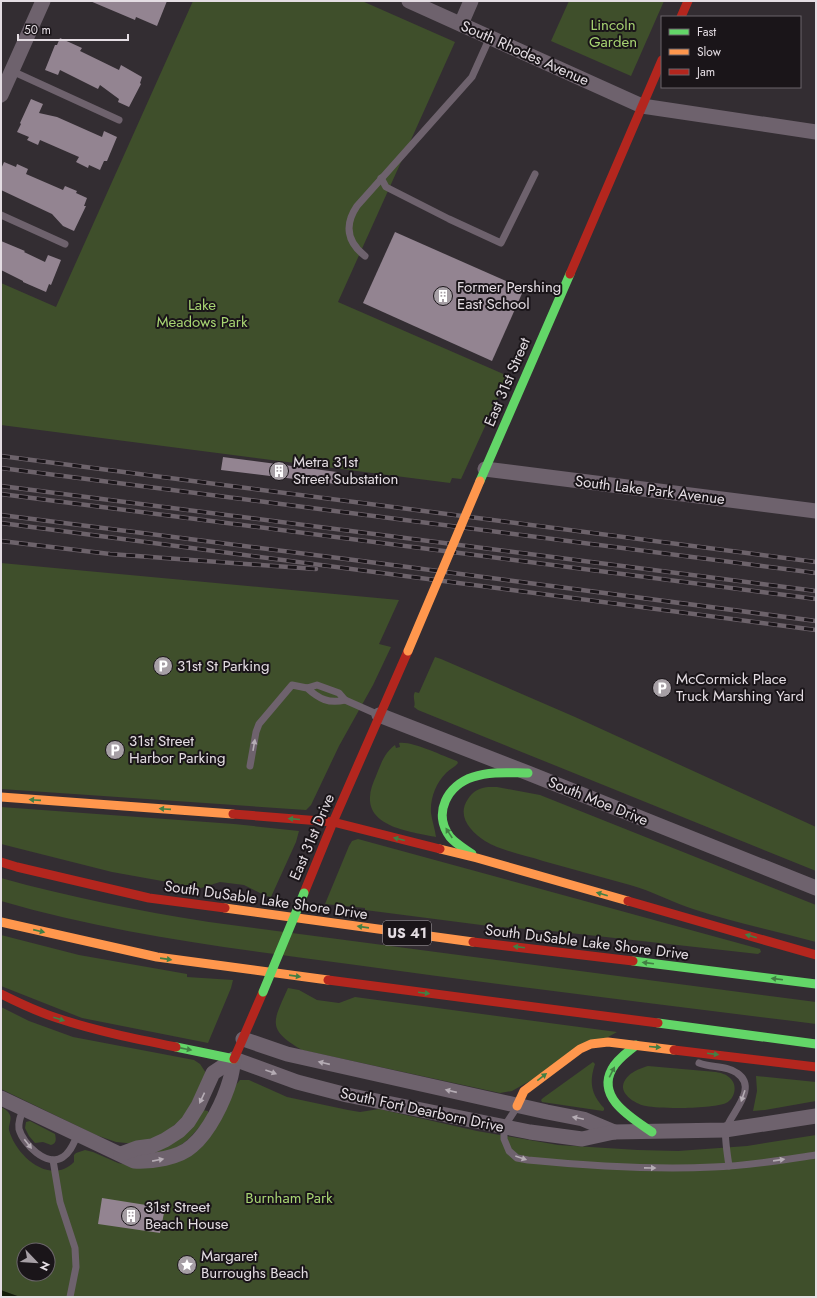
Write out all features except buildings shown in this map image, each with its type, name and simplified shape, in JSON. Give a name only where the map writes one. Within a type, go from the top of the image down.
[{"type":"main road","points":[[681,16],[688,1]]},
{"type":"main road","name":"East 31st Street","points":[[379,715],[408,651],[482,475],[661,62]]},
{"type":"main road","name":"East 31st Drive","points":[[234,1059],[379,715]]},
{"type":"main road","points":[[478,858],[461,847],[450,836],[443,823],[442,811],[447,795],[456,784],[481,774],[500,772],[528,773]]},
{"type":"main road","points":[[1,797],[333,822],[478,858],[816,955]]},
{"type":"main road","name":"South DuSable Lake Shore Drive","points":[[1,862],[149,898],[404,933],[816,984]]},
{"type":"main road","points":[[1,922],[156,957],[816,1044]]},
{"type":"main road","points":[[1,994],[23,1006],[56,1018],[105,1032],[234,1059]]},
{"type":"main road","points":[[517,1106],[524,1091],[580,1048],[591,1044],[608,1042],[816,1067]]},
{"type":"main road","points":[[636,1046],[612,1069],[607,1090],[611,1098],[622,1110],[652,1132]]},
{"type":"street","points":[[1,95],[44,1]]},
{"type":"street","name":"South Rhodes Avenue","points":[[409,1],[642,106],[816,132]]},
{"type":"street","points":[[460,24],[471,1]]},
{"type":"street","name":"South Lake Park Avenue","points":[[482,475],[816,511]]},
{"type":"street","name":"South Moe Drive","points":[[379,715],[816,888]]},
{"type":"street","name":"South Fort Dearborn Drive","points":[[243,1039],[287,1054],[517,1106],[583,1118],[614,1132]]},
{"type":"street","points":[[121,1154],[137,1148],[152,1146],[166,1140],[179,1131],[188,1122],[198,1106],[213,1073],[234,1059]]},
{"type":"street","points":[[1,1098],[134,1161],[147,1162],[167,1158],[181,1153],[192,1147],[203,1134],[220,1105],[230,1079],[234,1059]]},
{"type":"street","name":"South Fort Dearborn Drive","points":[[234,1059],[305,1084],[347,1095],[530,1132],[582,1139],[614,1132],[725,1130],[816,1116]]},
{"type":"lane","points":[[365,256],[357,249],[350,239],[349,227],[351,214],[381,178],[472,77],[490,37]]},
{"type":"lane","points":[[12,71],[119,120]]},
{"type":"lane","points":[[381,178],[386,187],[501,243],[535,174]]},
{"type":"lane","points":[[1,215],[65,244]]},
{"type":"lane","points":[[250,766],[256,732],[259,724],[292,685],[307,688],[317,685],[339,693],[345,700],[379,715]]},
{"type":"lane","points":[[307,688],[315,695],[323,699],[335,702],[345,700]]},
{"type":"lane","points":[[674,1049],[700,1064],[729,1068],[738,1073],[743,1080],[746,1089],[742,1100],[725,1130],[729,1166]]},
{"type":"lane","points":[[517,1106],[504,1127],[504,1139],[509,1151],[517,1158],[528,1160],[630,1168],[681,1168],[729,1166],[816,1155]]},
{"type":"lane","points":[[24,1108],[19,1121],[20,1130],[31,1148],[38,1154],[53,1160],[63,1158],[69,1152],[78,1134]]},
{"type":"lane","points":[[53,1160],[60,1202],[74,1248],[76,1267],[70,1297]]},
{"type":"green space","name":"Lake Meadows Park","points":[[193,1],[362,1],[455,42],[338,302],[508,376],[461,479],[452,478],[450,483],[1,425],[1,283],[56,307]]},
{"type":"green space","name":"Lincoln Garden","points":[[569,1],[664,1],[631,76],[551,41]]},
{"type":"green space","points":[[1,563],[399,600],[379,644],[391,647],[373,685],[339,746],[311,805],[306,810],[1,789]]},
{"type":"green space","points":[[435,657],[575,717],[816,827],[816,871],[418,710],[414,707],[414,694],[415,692],[419,693]]},
{"type":"green space","points":[[399,743],[420,746],[457,761],[458,763],[442,777],[433,796],[431,813],[436,837],[394,827],[376,816],[371,807],[371,792],[381,763],[391,748],[395,745],[396,748],[400,747]]},
{"type":"green space","points":[[497,787],[540,795],[816,905],[816,942],[708,914],[638,887],[499,848],[485,841],[475,833],[470,828],[464,817],[465,805],[472,794],[479,789]]},
{"type":"green space","points":[[1,807],[234,824],[299,831],[296,842],[271,897],[244,885],[220,882],[201,888],[112,872],[1,844]]},
{"type":"green space","points":[[358,839],[760,949],[761,952],[758,954],[552,931],[489,926],[365,910],[365,908],[325,904],[349,846],[352,841]]},
{"type":"green space","points":[[1,878],[104,903],[209,922],[816,1002],[816,1024],[528,988],[177,940],[89,923],[1,901]]},
{"type":"green space","points":[[1,935],[79,955],[187,974],[187,977],[233,980],[208,1043],[82,1018],[1,986]]},
{"type":"green space","points":[[288,988],[299,990],[317,1000],[339,1003],[355,997],[617,1032],[512,1091],[500,1093],[302,1050],[290,1043],[283,1036],[278,1030],[276,1024],[276,1017]]},
{"type":"green space","points":[[1,1007],[29,1021],[73,1037],[194,1060],[200,1064],[206,1073],[186,1115],[164,1134],[136,1144],[116,1142],[96,1135],[1,1089]]},
{"type":"green space","points":[[593,1062],[595,1064],[592,1076],[592,1088],[596,1098],[604,1108],[603,1111],[542,1102],[541,1100],[543,1098]]},
{"type":"green space","points":[[648,1066],[716,1072],[723,1074],[734,1084],[735,1088],[732,1098],[726,1103],[719,1105],[674,1108],[653,1107],[635,1102],[623,1090],[624,1082],[629,1075],[636,1070]]},
{"type":"green space","points":[[756,1076],[816,1082],[816,1101],[753,1111],[757,1091]]},
{"type":"green space","name":"Burnham Park","points":[[240,1080],[249,1080],[287,1097],[348,1110],[360,1112],[379,1109],[477,1131],[558,1145],[678,1151],[747,1146],[816,1135],[816,1297],[20,1297],[1,1290],[1,1107],[10,1115],[11,1119],[9,1130],[13,1140],[26,1158],[35,1165],[55,1171],[65,1169],[74,1162],[74,1155],[76,1153],[85,1150],[118,1163],[132,1166],[171,1162]]},
{"type":"green space","points":[[203,1110],[208,1111],[208,1116],[187,1141],[180,1146],[164,1152],[140,1154]]},
{"type":"green space","points":[[30,1121],[55,1134],[55,1142],[51,1145],[43,1142],[35,1143],[25,1128],[26,1122]]},
{"type":"shaded area","points":[[1,1290],[3,1291],[20,1297],[1,1297]]},
{"type":"railway","points":[[1,456],[816,562]]},
{"type":"railway","points":[[1,468],[816,573]]},
{"type":"railway","points":[[1,486],[816,591]]},
{"type":"railway","points":[[1,494],[816,599]]},
{"type":"railway","points":[[1,515],[816,621]]},
{"type":"railway","points":[[1,523],[816,630]]},
{"type":"railway","points":[[1,541],[110,554],[316,569]]},
{"type":"traffic: fast","points":[[480,481],[570,274]]},
{"type":"traffic: fast","points":[[472,854],[452,840],[445,828],[442,819],[443,810],[445,801],[450,793],[456,786],[464,781],[480,775],[528,773]]},
{"type":"traffic: fast","points":[[263,992],[304,893]]},
{"type":"traffic: fast","points":[[633,961],[816,984]]},
{"type":"traffic: fast","points":[[658,1023],[816,1044]]},
{"type":"traffic: fast","points":[[636,1045],[614,1065],[608,1079],[609,1089],[612,1098],[618,1106],[626,1114],[652,1132]]},
{"type":"traffic: fast","points":[[176,1047],[234,1059]]},
{"type":"traffic: slow","points":[[408,651],[480,481]]},
{"type":"traffic: slow","points":[[1,797],[233,814]]},
{"type":"traffic: slow","points":[[440,849],[628,901]]},
{"type":"traffic: slow","points":[[225,908],[473,942]]},
{"type":"traffic: slow","points":[[1,922],[157,957],[328,980]]},
{"type":"traffic: slow","points":[[517,1106],[524,1091],[580,1049],[591,1044],[608,1042],[674,1050]]},
{"type":"traffic: jam","points":[[681,16],[688,1]]},
{"type":"traffic: jam","points":[[570,274],[661,62]]},
{"type":"traffic: jam","points":[[304,893],[333,822],[408,651]]},
{"type":"traffic: jam","points":[[233,814],[333,822],[440,849]]},
{"type":"traffic: jam","points":[[1,862],[149,898],[225,908]]},
{"type":"traffic: jam","points":[[628,901],[816,955]]},
{"type":"traffic: jam","points":[[473,942],[633,961]]},
{"type":"traffic: jam","points":[[328,980],[658,1023]]},
{"type":"traffic: jam","points":[[234,1059],[263,992]]},
{"type":"traffic: jam","points":[[1,994],[50,1016],[72,1023],[176,1047]]},
{"type":"traffic: jam","points":[[674,1050],[816,1067]]},
{"type":"place","name":"Former Pershing East School","points":[[443,296]]},
{"type":"place","name":"Metra 31st Street Substation","points":[[279,471]]},
{"type":"place","name":"31st St Parking","points":[[163,666]]},
{"type":"place","name":"McCormick Place Truck Marshing Yard","points":[[662,688]]},
{"type":"place","name":"31st Street Harbor Parking","points":[[115,750]]},
{"type":"place","name":"31st Street Beach House","points":[[131,1216]]},
{"type":"place","name":"Margaret Burroughs Beach","points":[[187,1265]]}]
